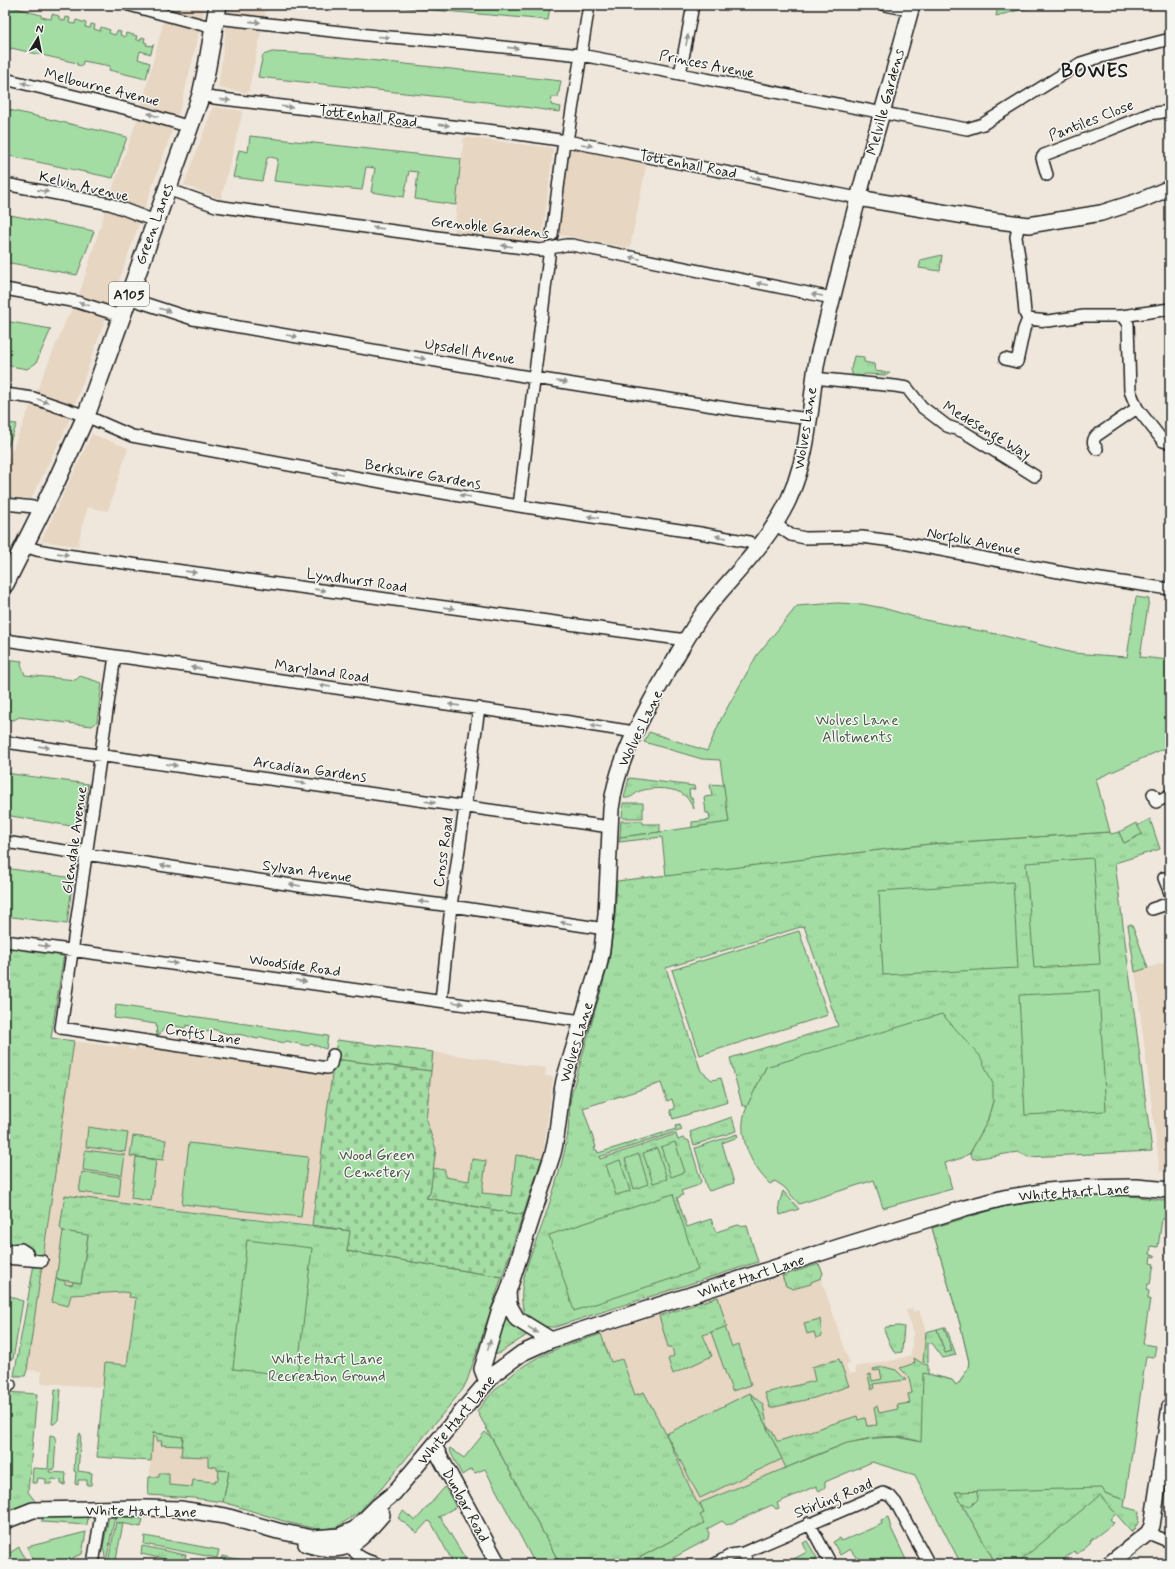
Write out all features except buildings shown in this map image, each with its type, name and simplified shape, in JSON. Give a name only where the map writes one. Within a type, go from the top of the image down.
[{"type":"main road","name":"Green Lanes","points":[[42,509],[86,416],[190,127],[201,95],[216,17]]},
{"type":"main road","name":"A105","points":[[5,584],[42,509]]},
{"type":"street","name":"Princes Avenue","points":[[129,5],[377,36],[581,55],[882,114],[971,129],[983,124],[1081,64],[1097,58],[1170,39]]},
{"type":"street","points":[[552,235],[589,5]]},
{"type":"street","points":[[680,74],[693,5]]},
{"type":"street","points":[[885,5],[911,8]]},
{"type":"street","name":"Melville Gardens","points":[[858,198],[911,8]]},
{"type":"street","name":"Melbourne Avenue","points":[[5,79],[140,112],[190,127]]},
{"type":"street","name":"Tottenhall Road","points":[[201,95],[221,99],[504,132],[566,141],[858,198],[1019,224],[1040,224],[1101,213],[1170,188]]},
{"type":"street","name":"Pantiles Close","points":[[1047,175],[1042,158],[1044,154],[1149,114],[1170,111]]},
{"type":"street","name":"Kelvin Avenue","points":[[5,184],[110,204],[155,221]]},
{"type":"street","name":"Grenoble Gardens","points":[[167,189],[216,206],[474,242],[536,250],[572,245],[832,298]]},
{"type":"street","name":"Wolves Lane","points":[[487,1382],[482,1369],[499,1312],[508,1292],[555,1144],[560,1096],[599,965],[605,929],[612,800],[616,782],[634,734],[686,640],[706,610],[758,549],[788,501],[798,472],[810,419],[813,378],[858,198]]},
{"type":"street","points":[[1005,359],[1017,362],[1024,329],[1028,319],[1016,237],[1019,224]]},
{"type":"street","points":[[519,506],[549,249]]},
{"type":"street","points":[[5,289],[76,302],[121,316]]},
{"type":"street","name":"Upsdell Avenue","points":[[128,298],[193,319],[535,378],[810,419]]},
{"type":"street","points":[[1028,319],[1048,322],[1084,316],[1122,316],[1170,309]]},
{"type":"street","points":[[1122,316],[1128,324],[1130,391],[1137,408],[1166,442]]},
{"type":"street","name":"Medesenge Way","points":[[813,378],[907,388],[922,407],[947,426],[964,432],[1035,476]]},
{"type":"street","name":"Berkshire Gardens","points":[[5,394],[33,398],[86,416],[132,436],[519,506],[700,533],[749,542],[758,549]]},
{"type":"street","points":[[1097,449],[1093,444],[1093,440],[1096,436],[1137,408]]},
{"type":"street","points":[[5,504],[42,509]]},
{"type":"street","name":"Norfolk Avenue","points":[[775,524],[791,535],[805,538],[862,537],[892,541],[1080,576],[1170,589]]},
{"type":"street","name":"Lyndhurst Road","points":[[25,546],[37,550],[66,555],[686,640]]},
{"type":"street","name":"Maryland Road","points":[[5,640],[628,730],[634,734]]},
{"type":"street","name":"Glendale Avenue","points":[[61,1028],[115,656]]},
{"type":"street","name":"Cross Road","points":[[441,1001],[451,906],[479,708]]},
{"type":"street","name":"Arcadian Gardens","points":[[5,742],[610,827]]},
{"type":"street","points":[[1153,794],[1156,802],[1170,795]]},
{"type":"street","name":"Sylvan Avenue","points":[[5,842],[87,853],[306,887],[451,906],[605,929]]},
{"type":"street","points":[[1164,878],[1170,893]]},
{"type":"street","points":[[1152,909],[1170,903]]},
{"type":"street","name":"Woodside Road","points":[[5,941],[582,1021]]},
{"type":"street","name":"Crofts Lane","points":[[61,1028],[327,1068],[331,1064],[333,1056]]},
{"type":"street","name":"White Hart Lane","points":[[278,1531],[303,1543],[328,1549],[353,1552],[360,1532],[378,1506],[394,1493],[487,1382],[504,1365],[522,1353],[551,1340],[838,1247],[965,1208],[1004,1198],[1047,1191],[1085,1188],[1136,1187],[1170,1190]]},
{"type":"street","points":[[5,1257],[42,1261]]},
{"type":"street","points":[[508,1292],[509,1305],[517,1319],[538,1334],[551,1340]]},
{"type":"street","points":[[1109,1564],[1148,1533],[1152,1526],[1170,1406]]},
{"type":"street","name":"Dunbar Road","points":[[434,1446],[498,1564]]},
{"type":"street","name":"Stirling Road","points":[[715,1564],[732,1555],[742,1553],[876,1495],[883,1494],[888,1494],[896,1503],[929,1564]]},
{"type":"street","name":"White Hart Lane","points":[[5,1521],[33,1510],[144,1508],[199,1511],[225,1516],[278,1531],[320,1538],[334,1538],[360,1532]]},
{"type":"street","points":[[93,1564],[102,1509]]},
{"type":"street","points":[[810,1524],[831,1564]]},
{"type":"street","points":[[1148,1533],[1170,1542]]},
{"type":"street","points":[[353,1552],[366,1561],[378,1564]]},
{"type":"street","points":[[742,1553],[748,1564]]},
{"type":"shaded area","points":[[165,5],[204,5],[203,16],[182,103],[68,424],[31,499],[5,496],[5,467],[67,318],[77,302],[107,204],[140,112],[165,15]]},
{"type":"shaded area","points":[[229,5],[267,5],[248,93],[218,88]]},
{"type":"shaded area","points":[[213,107],[243,111],[221,199],[184,185]]},
{"type":"shaded area","points":[[464,137],[552,148],[553,150],[542,239],[540,242],[454,233]]},
{"type":"shaded area","points":[[568,146],[647,161],[630,248],[561,235],[559,233],[557,229]]},
{"type":"shaded area","points":[[92,434],[128,448],[108,511],[88,507],[78,546],[41,541]]},
{"type":"shaded area","points":[[1170,961],[1170,1170],[1160,1171],[1135,972]]},
{"type":"shaded area","points":[[74,1041],[117,1047],[119,1041],[126,1042],[128,1049],[135,1050],[137,1042],[332,1074],[312,1225],[149,1207],[127,1365],[116,1388],[41,1383],[42,1371],[27,1370]]},
{"type":"shaded area","points":[[433,1052],[546,1068],[545,1076],[553,1077],[542,1162],[523,1215],[426,1198],[430,1193],[436,1149],[426,1120]]},
{"type":"shaded area","points":[[819,1264],[823,1273],[821,1278],[850,1364],[846,1365],[849,1374],[856,1373],[855,1367],[895,1360],[911,1355],[913,1331],[906,1310],[912,1308],[914,1312],[919,1310],[926,1332],[923,1362],[922,1424],[897,1437],[847,1443],[700,1503],[696,1501],[666,1434],[644,1392],[635,1395],[622,1359],[611,1362],[601,1334]]},
{"type":"shaded area","points":[[153,1433],[235,1443],[223,1502],[148,1495]]},
{"type":"green space","points":[[5,5],[51,19],[52,14],[59,16],[59,19],[65,21],[66,17],[70,18],[69,23],[75,24],[76,20],[86,23],[85,27],[90,28],[91,24],[95,25],[94,29],[100,31],[101,27],[110,30],[109,33],[115,35],[117,31],[121,32],[120,35],[125,37],[126,33],[137,36],[136,39],[140,41],[142,37],[145,38],[144,42],[147,43],[146,45],[153,46],[151,54],[140,51],[138,59],[150,63],[146,79],[109,70],[110,66],[83,61],[82,66],[77,65],[77,63],[11,48],[9,52],[5,52]]},
{"type":"green space","points":[[375,5],[548,5],[550,6],[548,20]]},
{"type":"green space","points":[[998,5],[1039,5],[996,16]]},
{"type":"green space","points":[[272,52],[314,54],[561,81],[558,97],[552,97],[551,105],[561,107],[560,112],[487,102],[258,77],[263,55]]},
{"type":"green space","points":[[5,109],[127,137],[113,178],[5,155]]},
{"type":"green space","points":[[250,136],[461,159],[456,205],[415,199],[418,172],[409,171],[404,197],[371,192],[375,168],[366,167],[362,190],[274,181],[278,159],[271,157],[267,158],[262,181],[233,177],[239,150],[248,152]]},
{"type":"green space","points":[[5,214],[94,231],[77,275],[5,262]]},
{"type":"green space","points":[[942,255],[940,271],[919,268],[921,260]]},
{"type":"green space","points":[[5,321],[51,329],[36,363],[27,369],[5,365]]},
{"type":"green space","points":[[854,356],[864,357],[864,362],[874,364],[875,371],[890,373],[886,375],[866,374],[859,377],[853,377],[851,369]]},
{"type":"green space","points":[[5,423],[17,424],[5,453]]},
{"type":"green space","name":"Wolves Lane Allotments","points":[[1136,597],[1149,599],[1140,657],[1170,660],[1170,746],[1096,779],[1110,832],[929,844],[666,876],[662,837],[619,842],[620,837],[729,822],[720,760],[702,759],[644,742],[649,732],[707,751],[722,717],[757,655],[797,606],[837,603],[862,604],[883,608],[925,620],[1001,635],[1073,653],[1127,657]]},
{"type":"green space","points":[[5,659],[22,661],[21,664],[25,675],[76,680],[80,676],[102,683],[97,722],[92,726],[19,717],[14,720],[5,719]]},
{"type":"green space","points":[[5,773],[88,784],[83,815],[79,815],[77,827],[5,815]]},
{"type":"green space","points":[[629,778],[694,786],[695,789],[689,790],[694,809],[685,796],[670,789],[657,788],[645,790],[640,791],[631,797],[624,798]]},
{"type":"green space","points":[[710,784],[724,785],[729,822],[692,828],[692,822],[710,820],[709,813],[706,813],[704,797],[712,796]]},
{"type":"green space","points":[[623,803],[643,803],[643,818],[622,818]]},
{"type":"green space","points":[[1150,819],[1160,849],[1115,863],[1152,1151],[1028,1157],[1018,1152],[973,1159],[970,1153],[987,1122],[993,1101],[766,1067],[747,1107],[742,1105],[730,1058],[838,1026],[804,926],[666,968],[701,1071],[712,1080],[721,1078],[728,1102],[673,1119],[670,1110],[675,1109],[672,1099],[667,1101],[661,1083],[583,1108],[596,1147],[594,1148],[598,1153],[676,1129],[675,1126],[680,1125],[682,1130],[599,1157],[600,1159],[676,1134],[678,1140],[683,1138],[689,1141],[701,1181],[699,1185],[681,1191],[683,1195],[677,1198],[687,1227],[711,1219],[716,1232],[738,1225],[745,1225],[747,1226],[758,1262],[555,1327],[538,1324],[525,1313],[522,1303],[522,1291],[527,1266],[544,1220],[562,1163],[567,1138],[572,1092],[609,962],[615,916],[617,881],[929,844],[1110,832],[1111,834],[1119,832],[1124,843],[1141,834],[1137,826]]},
{"type":"green space","points":[[621,821],[643,821],[643,824],[660,824],[660,832],[620,837]]},
{"type":"green space","points":[[1136,823],[1142,834],[1124,843],[1119,832]]},
{"type":"green space","points":[[1093,858],[1100,964],[1034,968],[1026,863]]},
{"type":"green space","points":[[5,868],[73,878],[67,924],[5,916]]},
{"type":"green space","points":[[1013,882],[1018,968],[883,975],[879,891]]},
{"type":"green space","points":[[1132,924],[1148,968],[1135,972],[1128,925]]},
{"type":"green space","points":[[799,931],[828,1015],[700,1055],[672,970]]},
{"type":"green space","points":[[5,945],[64,954],[51,1038],[74,1041],[43,1257],[5,1251]]},
{"type":"green space","points":[[1099,991],[1106,1111],[1025,1115],[1019,995]]},
{"type":"green space","points":[[116,1005],[328,1036],[326,1049],[311,1044],[308,1046],[286,1041],[284,1043],[261,1037],[258,1039],[235,1034],[232,1035],[212,1029],[208,1032],[195,1029],[187,1025],[185,1028],[169,1025],[168,1023],[159,1035],[157,1035],[156,1024],[114,1018]]},
{"type":"green space","points":[[942,1014],[980,1056],[993,1084],[993,1101],[987,1122],[970,1153],[962,1158],[945,1163],[952,1189],[883,1208],[874,1180],[799,1204],[784,1187],[775,1181],[770,1184],[763,1177],[747,1150],[744,1139],[743,1119],[746,1109],[766,1067]]},
{"type":"green space","points":[[337,1040],[433,1052],[431,1071],[334,1059]]},
{"type":"green space","name":"Wood Green Cemetery","points":[[334,1059],[431,1071],[426,1120],[436,1149],[430,1193],[426,1198],[523,1215],[502,1277],[347,1251],[350,1231],[312,1225]]},
{"type":"green space","points":[[732,1117],[736,1131],[694,1145],[690,1132]]},
{"type":"green space","points":[[88,1127],[128,1133],[125,1152],[86,1147]]},
{"type":"green space","points":[[737,1134],[738,1137],[722,1143],[734,1183],[709,1191],[706,1186],[695,1148]]},
{"type":"green space","points":[[133,1136],[166,1140],[163,1160],[130,1156]]},
{"type":"green space","points":[[675,1142],[685,1172],[671,1177],[661,1147]]},
{"type":"green space","points":[[189,1143],[308,1157],[301,1217],[182,1204]]},
{"type":"green space","points":[[657,1148],[667,1179],[653,1183],[643,1153]]},
{"type":"green space","points":[[85,1150],[125,1155],[122,1175],[83,1170]]},
{"type":"green space","points":[[639,1154],[648,1184],[634,1189],[625,1159]]},
{"type":"green space","points":[[516,1155],[542,1158],[523,1215],[426,1198],[430,1193],[433,1168],[445,1170],[445,1177],[469,1181],[472,1159],[486,1161],[482,1193],[511,1196]]},
{"type":"green space","points":[[136,1157],[156,1160],[151,1201],[131,1198]]},
{"type":"green space","points":[[620,1160],[630,1191],[616,1195],[606,1165]]},
{"type":"green space","points":[[82,1172],[121,1177],[119,1197],[79,1192]]},
{"type":"green space","points":[[783,1191],[799,1209],[780,1215],[779,1204]]},
{"type":"green space","points":[[673,1194],[698,1270],[574,1311],[549,1235]]},
{"type":"green space","points":[[1115,1194],[1170,1201],[1170,1220],[1162,1219],[1158,1247],[1151,1246],[1150,1254],[1155,1255],[1155,1257],[1151,1256],[1150,1263],[1154,1264],[1150,1284],[1148,1284],[1146,1290],[1149,1291],[1148,1299],[1150,1299],[1143,1344],[1156,1346],[1154,1357],[1146,1356],[1125,1500],[1105,1493],[1102,1488],[955,1492],[996,1564],[961,1564],[915,1475],[872,1462],[825,1482],[825,1487],[819,1491],[816,1486],[777,1503],[779,1508],[776,1509],[772,1505],[727,1525],[722,1521],[707,1529],[709,1533],[708,1539],[662,1564],[628,1564],[704,1523],[700,1515],[704,1513],[700,1503],[702,1502],[847,1443],[875,1438],[897,1437],[921,1442],[923,1373],[952,1380],[956,1385],[960,1382],[968,1368],[969,1362],[960,1324],[932,1228],[1002,1207],[1048,1200]]},
{"type":"green space","name":"White Hart Lane Recreation Ground","points":[[65,1195],[155,1208],[351,1231],[347,1251],[502,1277],[463,1389],[381,1489],[358,1513],[337,1527],[317,1529],[290,1523],[223,1502],[229,1471],[217,1470],[217,1467],[208,1466],[208,1457],[181,1456],[183,1437],[153,1433],[151,1461],[97,1457],[105,1363],[127,1365],[136,1298],[129,1297],[130,1293],[123,1292],[71,1295],[68,1306],[52,1302],[56,1279],[65,1281],[65,1284],[72,1285],[73,1282],[81,1283],[88,1236],[63,1231],[60,1228]]},
{"type":"green space","points":[[1048,1200],[1170,1201],[1150,1212],[1105,1493],[1125,1500],[1124,1507],[1139,1511],[1138,1523],[1132,1532],[1100,1496],[1016,1564],[996,1564],[932,1452],[920,1442],[904,1438],[887,1437],[869,1439],[834,1448],[786,1468],[750,1393],[763,1405],[768,1428],[772,1431],[777,1441],[779,1441],[857,1416],[858,1420],[865,1418],[867,1426],[877,1425],[874,1407],[877,1406],[879,1413],[898,1409],[897,1405],[910,1403],[908,1394],[912,1393],[909,1377],[900,1368],[915,1363],[914,1358],[923,1364],[928,1365],[928,1374],[952,1380],[956,1385],[960,1382],[968,1368],[969,1362],[960,1324],[932,1228],[1002,1207]]},
{"type":"green space","points":[[63,1231],[88,1235],[81,1283],[56,1279]]},
{"type":"green space","points":[[247,1240],[312,1248],[297,1376],[233,1369]]},
{"type":"green space","points":[[34,1264],[42,1265],[27,1370],[25,1376],[14,1376]]},
{"type":"green space","points":[[819,1264],[823,1273],[821,1278],[811,1282],[811,1284],[793,1289],[786,1286],[782,1276]]},
{"type":"green space","points":[[5,1295],[23,1301],[13,1359],[5,1359]]},
{"type":"green space","points":[[718,1297],[727,1327],[703,1335],[712,1356],[673,1374],[668,1359],[674,1356],[672,1347],[668,1347],[659,1316]]},
{"type":"green space","points":[[504,1311],[527,1335],[498,1354],[492,1355]]},
{"type":"green space","points":[[820,1319],[822,1336],[816,1338],[814,1332],[807,1334],[804,1323]]},
{"type":"green space","points":[[725,1327],[732,1347],[739,1345],[751,1385],[732,1391],[711,1332]]},
{"type":"green space","points":[[886,1327],[904,1327],[902,1352],[896,1353],[893,1351],[884,1330]]},
{"type":"green space","points":[[944,1327],[946,1327],[956,1355],[943,1358],[932,1343],[928,1343],[928,1363],[923,1362],[926,1332],[937,1329],[945,1353],[952,1351]]},
{"type":"green space","points":[[944,1327],[952,1351],[945,1353],[937,1329]]},
{"type":"green space","points":[[601,1334],[611,1362],[622,1359],[635,1395],[644,1392],[666,1434],[696,1501],[702,1508],[704,1513],[704,1523],[628,1564],[560,1564],[477,1411],[507,1379],[533,1360],[557,1349]]},
{"type":"green space","points":[[839,1359],[849,1386],[814,1398],[770,1408],[765,1393],[815,1381],[812,1367]]},
{"type":"green space","points":[[884,1367],[896,1370],[906,1380],[873,1384],[874,1389],[871,1389],[868,1375],[871,1374],[872,1381],[882,1379],[880,1370],[874,1371],[873,1369]]},
{"type":"green space","points":[[55,1389],[61,1390],[58,1420],[52,1424]]},
{"type":"green space","points":[[6,1392],[37,1394],[28,1492],[35,1501],[5,1514]]},
{"type":"green space","points":[[750,1393],[782,1459],[700,1498],[666,1434]]},
{"type":"green space","points":[[485,1432],[491,1437],[560,1564],[535,1564],[485,1469],[475,1473],[471,1469],[462,1475],[449,1449],[450,1448],[464,1458]]},
{"type":"green space","points":[[80,1433],[78,1471],[92,1473],[91,1485],[87,1485],[87,1480],[78,1480],[78,1485],[75,1484],[76,1472],[74,1471],[77,1442]]},
{"type":"green space","points":[[153,1433],[183,1437],[182,1446],[161,1445],[162,1441],[157,1441],[157,1437],[153,1437]]},
{"type":"green space","points":[[50,1435],[54,1436],[56,1440],[54,1470],[50,1469],[49,1472],[66,1473],[65,1485],[61,1484],[61,1480],[52,1479],[51,1484],[46,1484],[46,1479],[38,1478],[37,1483],[32,1483],[33,1468],[48,1469]]},
{"type":"green space","points":[[219,1470],[229,1471],[223,1502],[148,1495],[149,1477],[159,1477],[159,1473],[169,1473],[169,1485],[192,1487],[193,1480],[215,1482],[215,1480],[218,1480]]},
{"type":"green space","points":[[445,1487],[456,1507],[438,1517],[440,1517],[465,1558],[466,1564],[454,1564],[431,1522],[428,1521],[417,1533],[398,1518],[403,1511],[415,1521]]},
{"type":"green space","points":[[975,1491],[978,1499],[971,1506],[962,1504],[955,1492]]},
{"type":"green space","points":[[1100,1495],[1116,1514],[1110,1519],[1114,1523],[1090,1541],[1091,1542],[1077,1554],[1074,1551],[1058,1564],[1016,1564]]},
{"type":"green space","points":[[109,1516],[115,1516],[106,1562],[103,1547]]},
{"type":"green space","points":[[117,1516],[143,1519],[141,1527],[116,1522]]},
{"type":"green space","points":[[42,1517],[88,1517],[87,1525],[42,1522]]},
{"type":"green space","points":[[888,1517],[891,1528],[908,1564],[861,1564],[850,1549],[840,1555],[833,1542],[840,1538],[842,1541],[882,1524],[881,1520]]},
{"type":"green space","points":[[116,1522],[123,1524],[115,1564],[108,1563]]},
{"type":"green space","points":[[86,1532],[82,1554],[74,1557],[71,1564],[61,1562],[60,1564],[5,1564],[5,1556],[19,1547],[28,1563],[33,1560],[27,1547]]},
{"type":"green space","points":[[145,1536],[219,1550],[217,1558],[144,1544]]},
{"type":"green space","points":[[807,1541],[817,1558],[815,1560],[808,1564],[784,1564],[807,1552],[803,1543]]},
{"type":"green space","points":[[142,1546],[186,1555],[184,1563],[141,1554]]},
{"type":"green space","points":[[222,1556],[263,1564],[220,1563]]},
{"type":"district","name":"BOWES","points":[[1095,70]]}]
